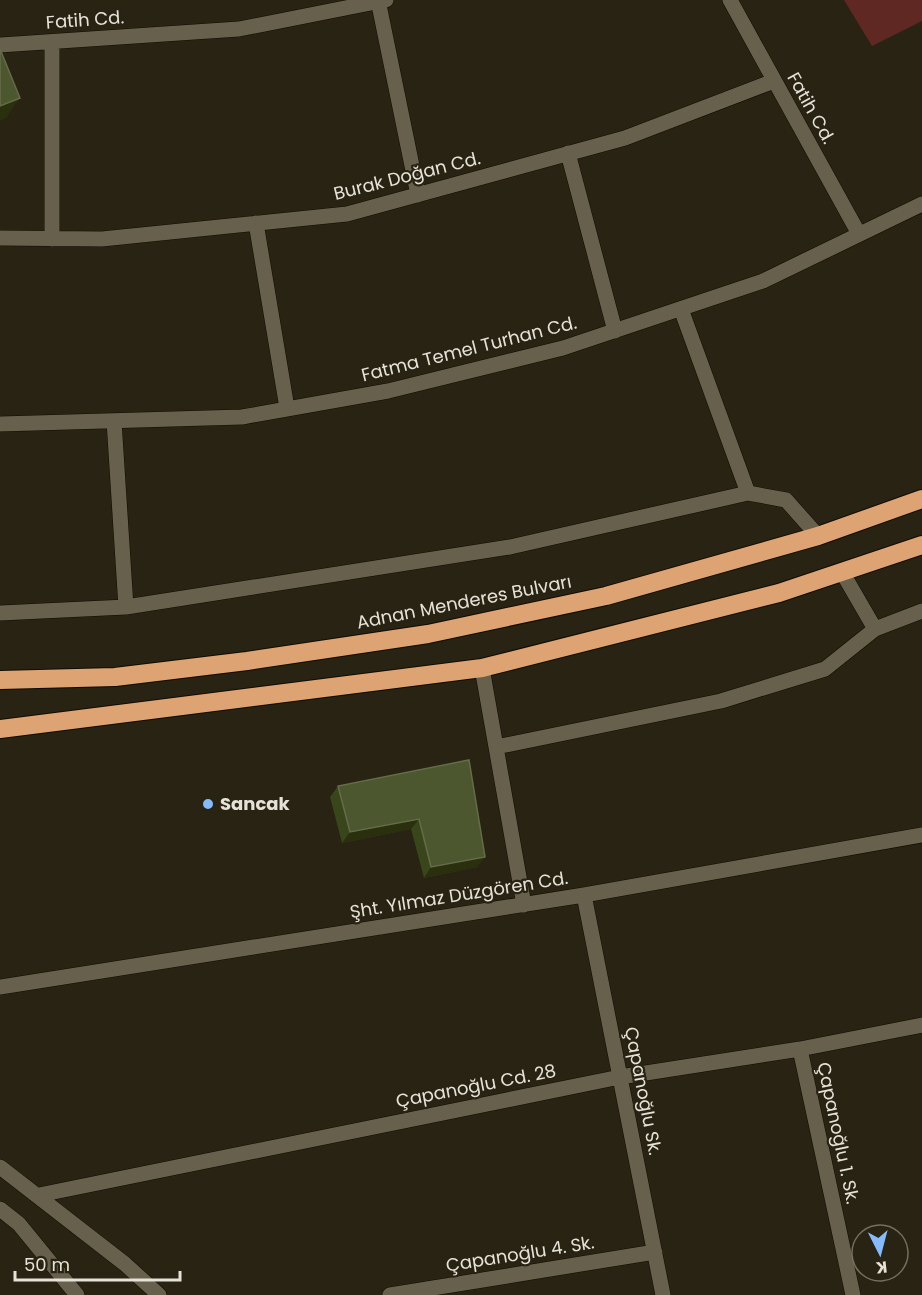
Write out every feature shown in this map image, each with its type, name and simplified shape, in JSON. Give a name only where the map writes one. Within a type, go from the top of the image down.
[{"type":"highway","name":"Adnan Menderes Bulvarı","points":[[0,680],[115,677],[247,661],[428,634],[606,596],[818,536],[922,499]]},
{"type":"highway","points":[[0,729],[482,668],[779,594],[922,545]]},
{"type":"street","name":"Fatih Cd.","points":[[0,45],[239,28],[381,0]]},
{"type":"street","points":[[381,0],[418,195]]},
{"type":"street","name":"Fatih Cd.","points":[[729,0],[860,234]]},
{"type":"street","points":[[52,42],[52,239]]},
{"type":"street","name":"Burak Doğan Cd.","points":[[0,238],[102,239],[347,214],[625,138],[774,81]]},
{"type":"street","points":[[568,153],[615,331]]},
{"type":"street","name":"Fatma Temel Turhan Cd.","points":[[0,424],[242,417],[399,388],[564,348],[763,281],[922,204]]},
{"type":"street","points":[[256,223],[287,408]]},
{"type":"street","points":[[681,309],[748,493]]},
{"type":"street","points":[[114,421],[126,607]]},
{"type":"street","points":[[0,613],[126,607],[510,547],[748,493],[786,500],[818,536]]},
{"type":"street","points":[[842,572],[874,629]]},
{"type":"street","points":[[496,747],[721,701],[825,669],[874,629],[922,611]]},
{"type":"street","points":[[482,668],[524,905]]},
{"type":"street","name":"Şht. Yılmaz Düzgören Cd.","points":[[0,987],[524,905],[922,835]]},
{"type":"street","name":"Çapanoğlu Sk.","points":[[584,895],[663,1295]]},
{"type":"street","name":"Çapanoğlu Cd. 28","points":[[39,1195],[620,1077],[800,1049],[922,1025]]},
{"type":"street","name":"Çapanoğlu 1. Sk.","points":[[800,1049],[853,1295]]},
{"type":"street","points":[[0,1167],[125,1264],[159,1295]]},
{"type":"street","points":[[0,1209],[19,1224],[77,1295]]},
{"type":"street","name":"Çapanoğlu 4. Sk.","points":[[390,1295],[655,1252]]},
{"type":"shaded area","points":[[844,0],[922,0],[922,21],[872,46]]},
{"type":"building","points":[[0,49],[20,98],[0,106]]},
{"type":"building","points":[[469,760],[485,857],[431,867],[419,819],[350,832],[338,786]]},
{"type":"place","name":"Sancak","points":[[208,804]]}]
